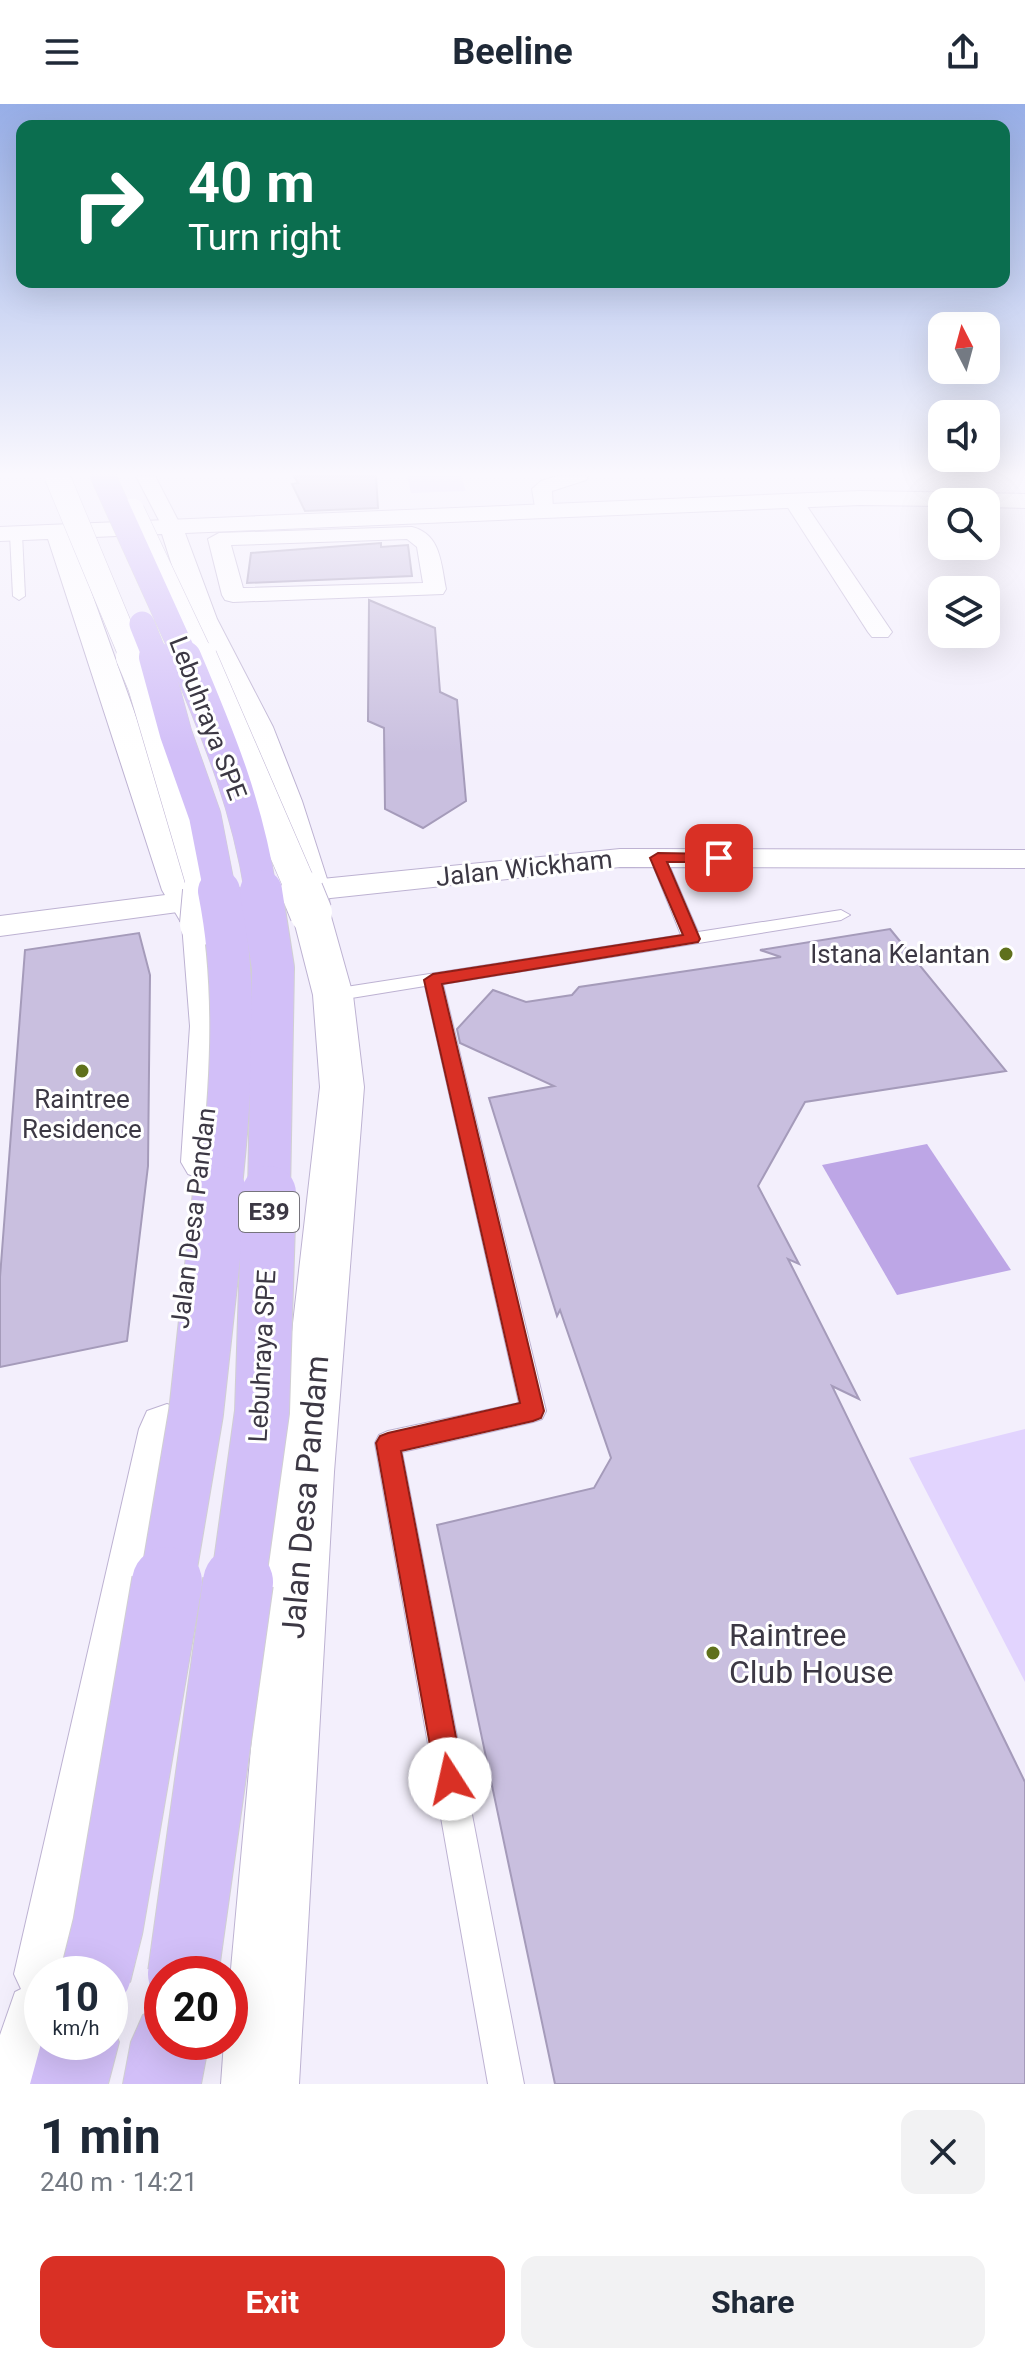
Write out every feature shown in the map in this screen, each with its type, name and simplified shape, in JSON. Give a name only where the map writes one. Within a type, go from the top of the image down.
[{"type":"highway","name":"Lebuhraya SPE","points":[[100,1956],[196,1413],[229,1114],[231,974],[205,816],[176,734],[154,652],[118,568]]},
{"type":"highway","name":"Lebuhraya SPE","points":[[147,568],[228,759],[252,835],[273,968],[272,1111],[262,1412],[186,1956]]},
{"type":"highway","points":[[69,2084],[75,2060]]},
{"type":"highway","points":[[162,2084],[167,2060]]},
{"type":"street","points":[[0,926],[195,913],[180,890],[70,568]]},
{"type":"street","name":"Jalan Desa Pandan","points":[[56,1956],[165,1448],[205,1154],[211,1026],[195,913],[206,897],[144,686],[95,568]]},
{"type":"street","points":[[159,568],[311,901]]},
{"type":"street","points":[[186,568],[203,619],[257,727],[285,801],[311,901]]},
{"type":"street","points":[[226,568],[233,595],[435,589],[431,568]]},
{"type":"street","points":[[838,568],[880,632]]},
{"type":"street","name":"Jalan Wickham","points":[[311,901],[620,858],[1025,859]]},
{"type":"street","name":"Jalan Desa Pandam","points":[[260,2084],[305,1472],[342,1087],[333,995],[311,901]]},
{"type":"street","points":[[28,2084],[33,2060]]},
{"type":"lane","points":[[14,568],[19,596]]},
{"type":"lane","points":[[658,858],[692,939]]},
{"type":"lane","points":[[333,995],[841,915]]},
{"type":"lane","points":[[433,980],[533,1411],[388,1443],[506,2084]]},
{"type":"shaded area","points":[[927,1144],[1011,1270],[897,1295],[822,1165]]},
{"type":"shaded area","points":[[1025,1429],[1025,1682],[909,1458]]},
{"type":"building","points":[[249,568],[411,568],[412,576],[247,583]]},
{"type":"building","points":[[369,600],[435,628],[440,692],[457,700],[466,801],[423,828],[385,809],[384,728],[368,721]]},
{"type":"building","name":"Raintree Club House","points":[[890,929],[1006,1071],[805,1102],[758,1186],[799,1264],[788,1259],[859,1399],[832,1386],[1025,1782],[1025,2084],[555,2084],[437,1525],[594,1488],[611,1458],[560,1310],[557,1316],[489,1098],[554,1086],[460,1043],[457,1029],[493,990],[526,1002],[572,995],[579,987],[781,957],[760,950]]},
{"type":"building","name":"Raintree Residence","points":[[139,933],[150,975],[148,1166],[127,1341],[0,1367],[0,1277],[25,950]]},
{"type":"place","name":"Istana Kelantan","points":[[1006,954]]},
{"type":"place","name":"Raintree Residence","points":[[82,1071]]},
{"type":"place","name":"Raintree Club House","points":[[713,1653]]},
{"type":"route","points":[[450,1779],[388,1443],[533,1411],[433,980],[692,939],[658,858],[719,858]]}]
